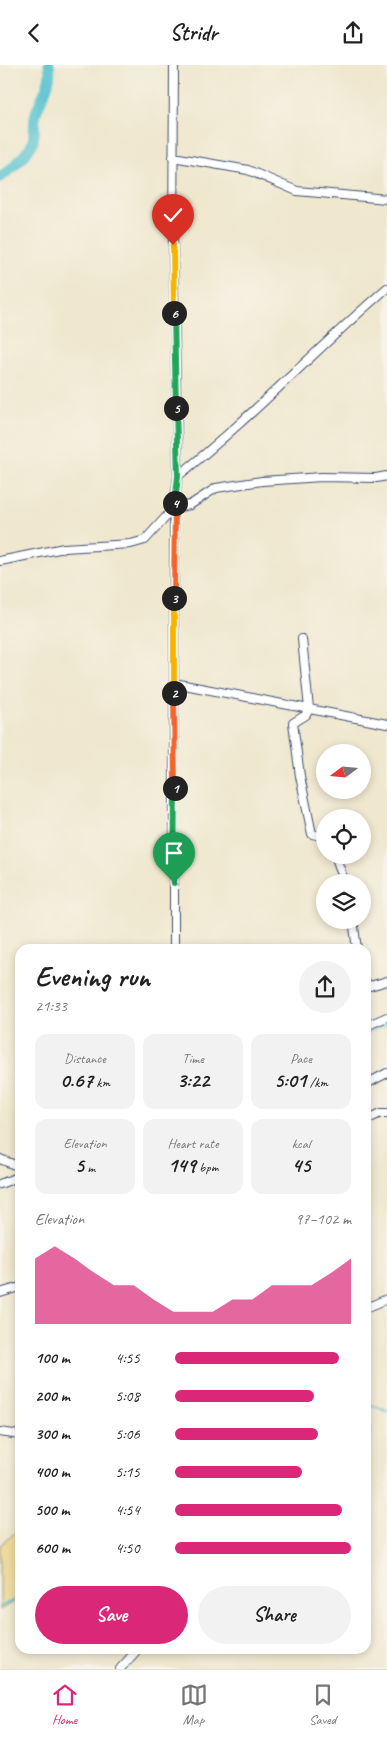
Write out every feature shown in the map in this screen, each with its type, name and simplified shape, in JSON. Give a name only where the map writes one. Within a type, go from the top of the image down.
[{"type":"street","points":[[174,65],[173,245],[178,476],[174,508],[174,944]]},
{"type":"street","points":[[173,157],[248,170],[297,191],[387,199]]},
{"type":"street","points":[[178,476],[213,448],[329,339],[387,288]]},
{"type":"street","points":[[0,561],[64,548],[131,544],[145,540],[174,508],[190,505],[216,488],[262,481],[322,477],[376,479],[387,476]]},
{"type":"street","points":[[302,639],[309,709],[306,715],[293,723],[300,776],[312,833],[316,834]]},
{"type":"street","points":[[174,683],[387,724]]},
{"type":"street","points":[[354,929],[356,944]]},
{"type":"street","points":[[371,986],[387,981]]},
{"type":"street","points":[[371,1024],[387,1017]]},
{"type":"street","points":[[371,1081],[387,1073]]},
{"type":"street","points":[[371,1118],[387,1113]]},
{"type":"street","points":[[0,1159],[15,1165]]},
{"type":"street","points":[[0,1184],[15,1178]]},
{"type":"street","points":[[0,1293],[15,1288]]},
{"type":"street","points":[[371,1306],[387,1299]]},
{"type":"street","points":[[0,1432],[15,1434]]},
{"type":"street","points":[[120,1669],[134,1654]]},
{"type":"sand","points":[[15,1533],[15,1601],[0,1610],[0,1545]]},
{"type":"waterway","points":[[0,177],[18,162],[32,144],[36,113],[49,78],[49,65]]},
{"type":"waterway","points":[[371,1031],[387,1024]]},
{"type":"waterway","points":[[0,1192],[15,1184]]},
{"type":"waterway","points":[[371,1405],[387,1411]]},
{"type":"waterway","points":[[0,1607],[15,1600]]},
{"type":"route","points":[[173,245],[178,476],[174,508],[174,883]]}]
